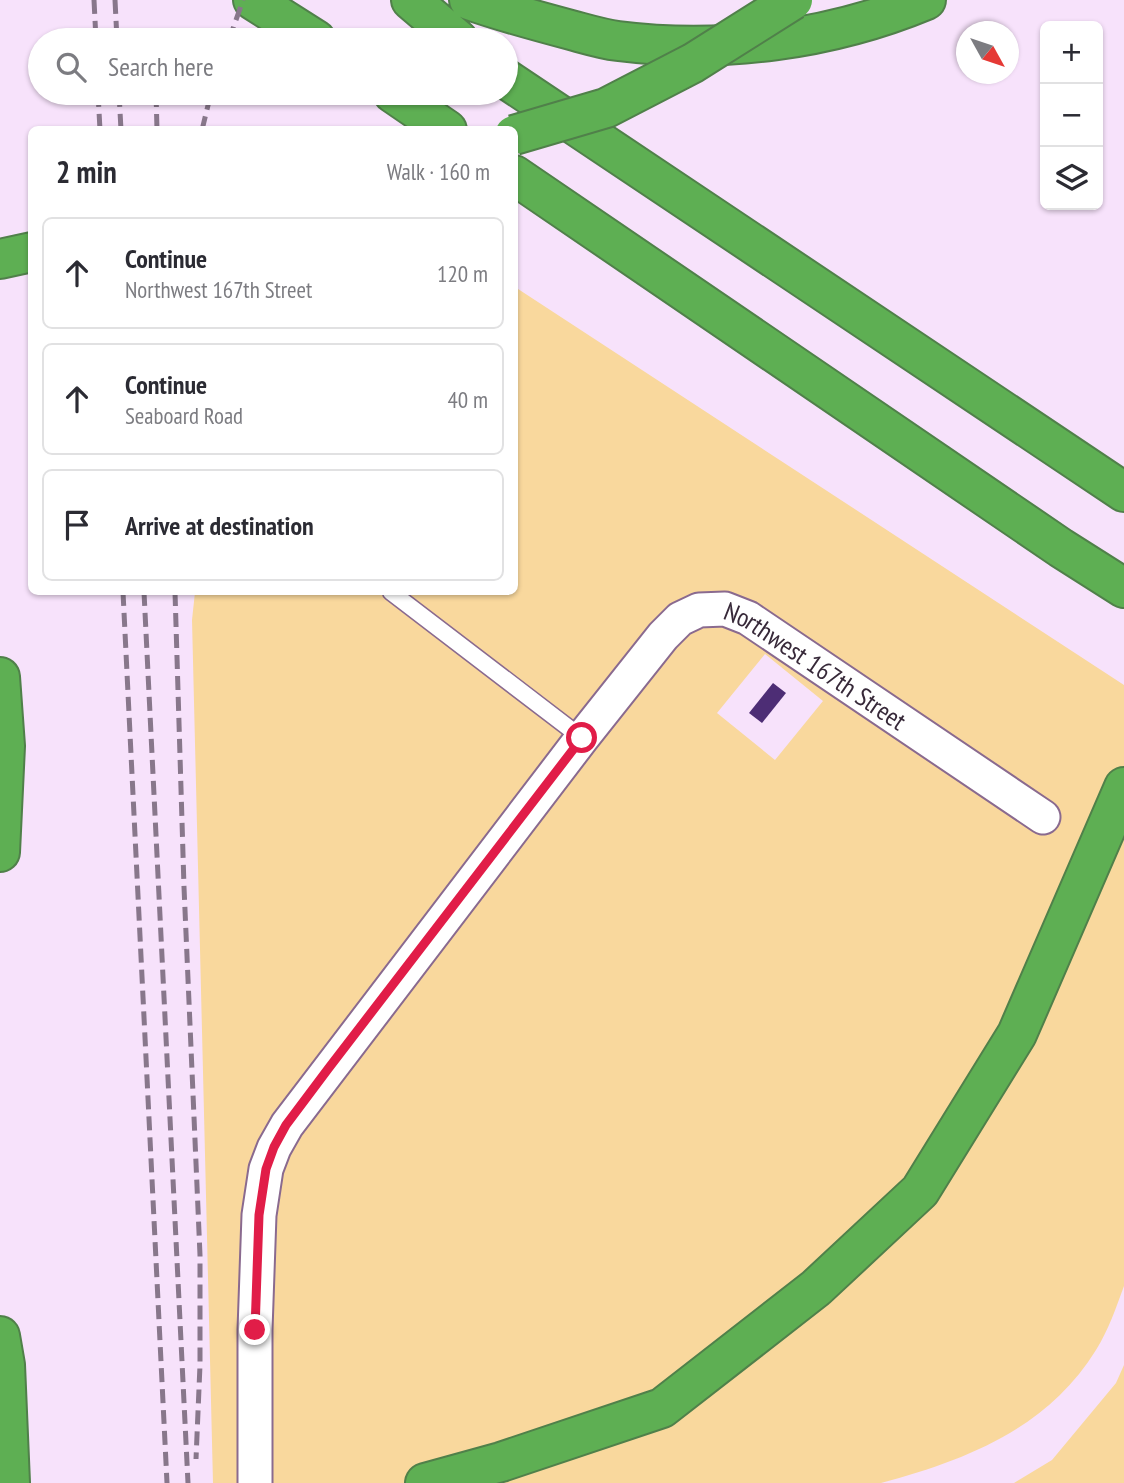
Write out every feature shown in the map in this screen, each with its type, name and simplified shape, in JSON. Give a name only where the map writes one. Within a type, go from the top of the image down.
[{"type":"highway","points":[[253,0],[296,28]]},
{"type":"highway","points":[[411,0],[444,28]]},
{"type":"highway","points":[[469,0],[511,14],[615,41],[696,48],[791,39],[895,13],[926,0]]},
{"type":"highway","points":[[518,134],[606,108],[693,63],[793,0]]},
{"type":"highway","points":[[518,87],[1124,492]]},
{"type":"highway","points":[[411,105],[441,126]]},
{"type":"highway","points":[[518,178],[1061,548],[1124,588]]},
{"type":"highway","points":[[0,259],[28,254]]},
{"type":"highway","points":[[0,677],[5,746],[0,852]]},
{"type":"highway","points":[[425,1483],[662,1408],[816,1289],[920,1191],[1017,1034],[1124,787]]},
{"type":"highway","points":[[0,1336],[5,1366],[10,1483]]},
{"type":"street","name":"Northwest 167th Street","points":[[255,1483],[255,1330],[259,1215],[266,1169],[274,1147],[286,1125],[328,1069],[582,738],[663,636],[680,619],[699,610],[726,608],[748,618],[1043,817]]},
{"type":"lane","points":[[395,595],[582,738]]},
{"type":"shaded area","points":[[518,289],[1124,685],[1124,1286],[1104,1335],[1076,1377],[1054,1401],[1002,1438],[944,1464],[881,1483],[213,1483],[192,620],[195,595],[518,595]],"holes":[[[765,654],[823,701],[775,760],[717,713]]]},
{"type":"shaded area","points":[[1124,1365],[1124,1483],[1014,1483],[1052,1460],[1116,1383]]},
{"type":"building","points":[[773,683],[786,693],[762,723],[749,713]]},
{"type":"railway","points":[[94,0],[95,28]]},
{"type":"railway","points":[[115,0],[116,28]]},
{"type":"railway","points":[[233,28],[243,0]]},
{"type":"railway","points":[[99,105],[100,126]]},
{"type":"railway","points":[[120,105],[121,126]]},
{"type":"railway","points":[[156,105],[157,126]]},
{"type":"railway","points":[[203,126],[208,105]]},
{"type":"railway","points":[[123,595],[167,1483]]},
{"type":"railway","points":[[144,595],[188,1483]]},
{"type":"railway","points":[[175,595],[184,887],[200,1255],[200,1365],[196,1459]]},
{"type":"route","points":[[255,1330],[259,1215],[266,1169],[286,1125],[582,738]]}]
